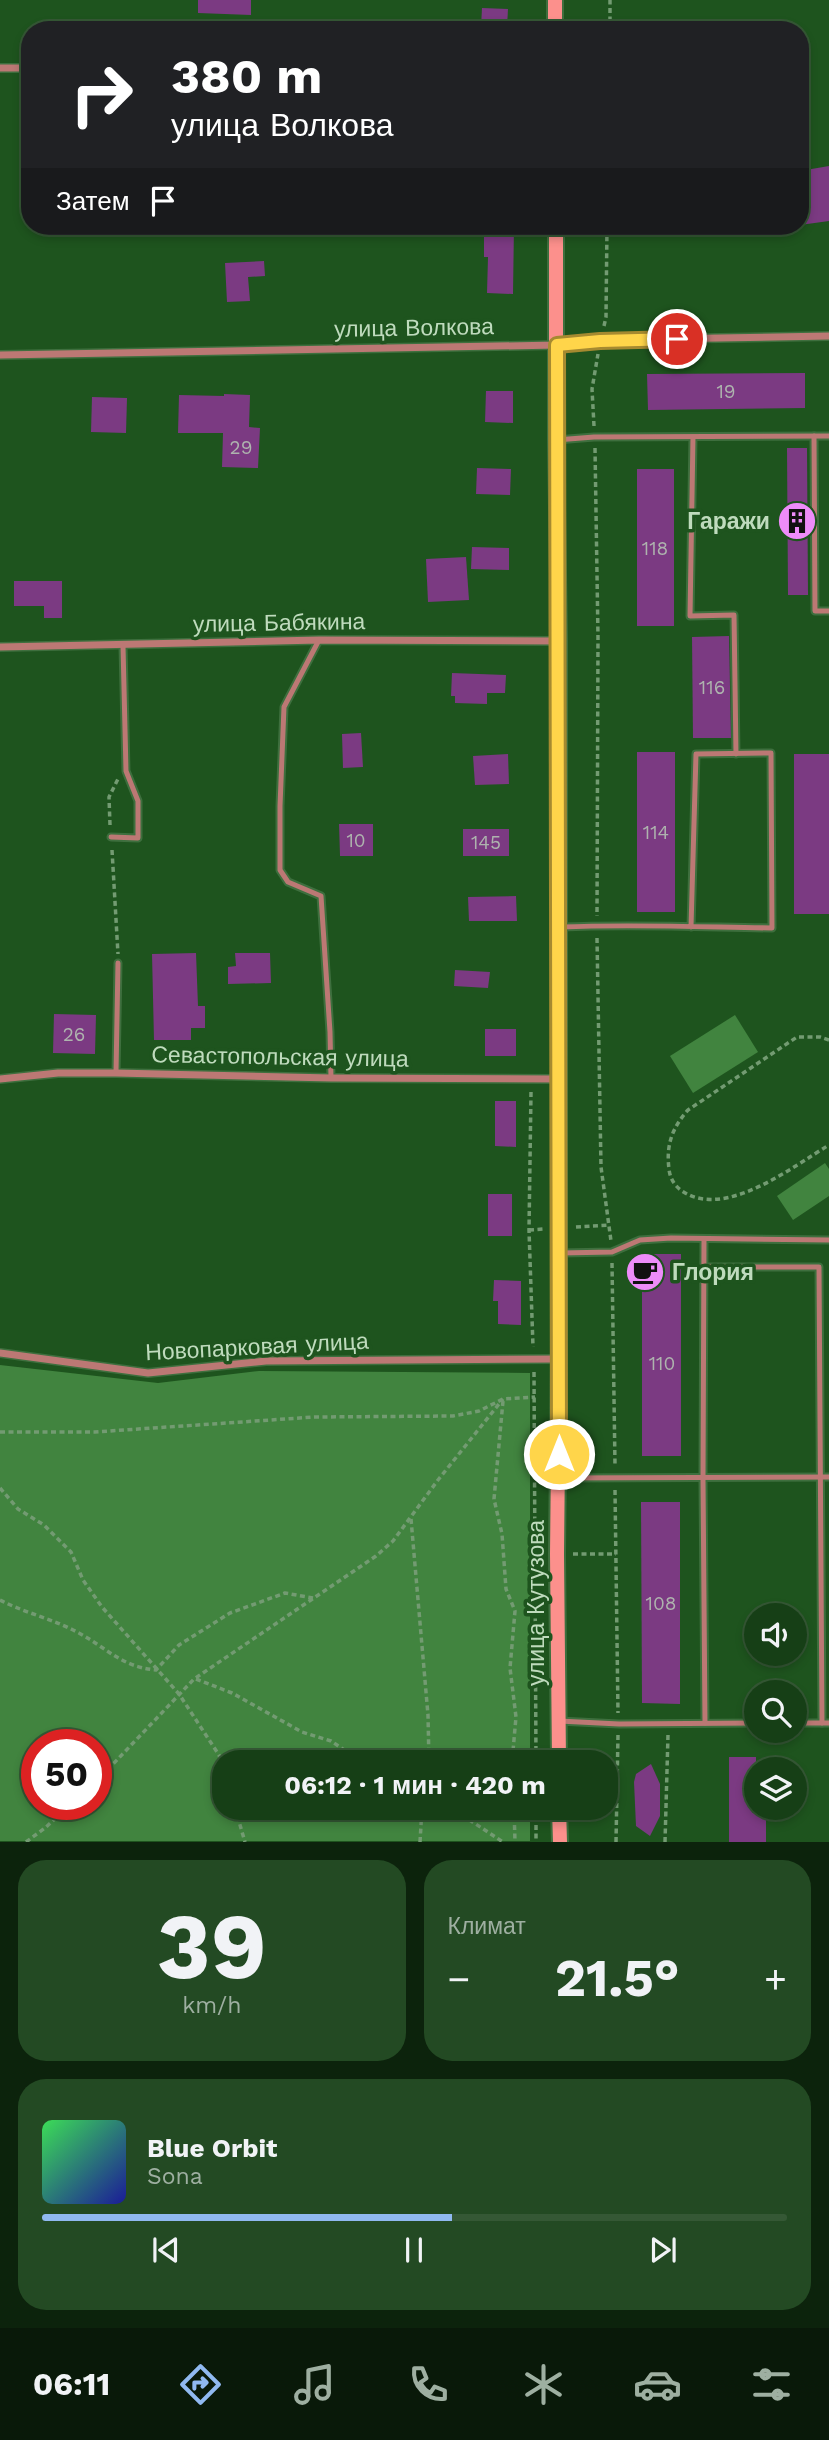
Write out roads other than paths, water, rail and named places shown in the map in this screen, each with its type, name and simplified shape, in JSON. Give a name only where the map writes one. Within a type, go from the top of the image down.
[{"type":"main road","points":[[555,0],[555,21]]},
{"type":"main road","name":"улица Кутузова","points":[[556,235],[559,641],[559,1750]]},
{"type":"main road","points":[[559,1820],[560,1842]]},
{"type":"street","points":[[0,68],[21,68]]},
{"type":"street","name":"улица Волкова","points":[[0,355],[557,345],[600,341],[829,336]]},
{"type":"street","name":"улица Бабякина","points":[[0,647],[319,640],[559,641]]},
{"type":"street","name":"Севастопольская улица","points":[[0,1079],[58,1073],[117,1073],[559,1079]]},
{"type":"street","name":"Новопарковая улица","points":[[0,1353],[148,1373],[266,1361],[559,1359]]},
{"type":"lane","points":[[814,436],[815,611],[829,611]]},
{"type":"lane","points":[[556,440],[594,437],[829,436]]},
{"type":"lane","points":[[693,437],[690,616],[734,615],[736,754]]},
{"type":"lane","points":[[319,640],[284,707],[280,870],[288,882],[321,896],[331,1078]]},
{"type":"lane","points":[[111,837],[138,838],[138,801],[126,771],[123,646]]},
{"type":"lane","points":[[559,927],[597,925],[691,927],[772,928],[771,753],[696,754],[691,927]]},
{"type":"lane","points":[[117,1073],[118,963]]},
{"type":"lane","points":[[704,1239],[705,1723]]},
{"type":"lane","points":[[558,1253],[612,1252],[640,1240],[829,1240]]},
{"type":"lane","points":[[704,1267],[819,1267],[821,1723]]},
{"type":"lane","points":[[559,1478],[829,1477]]},
{"type":"lane","points":[[559,1721],[619,1724],[744,1723]]},
{"type":"lane","points":[[807,1723],[829,1723]]},
{"type":"place","name":"Гаражи","points":[[797,521]]},
{"type":"place","name":"Глория","points":[[645,1272]]}]
